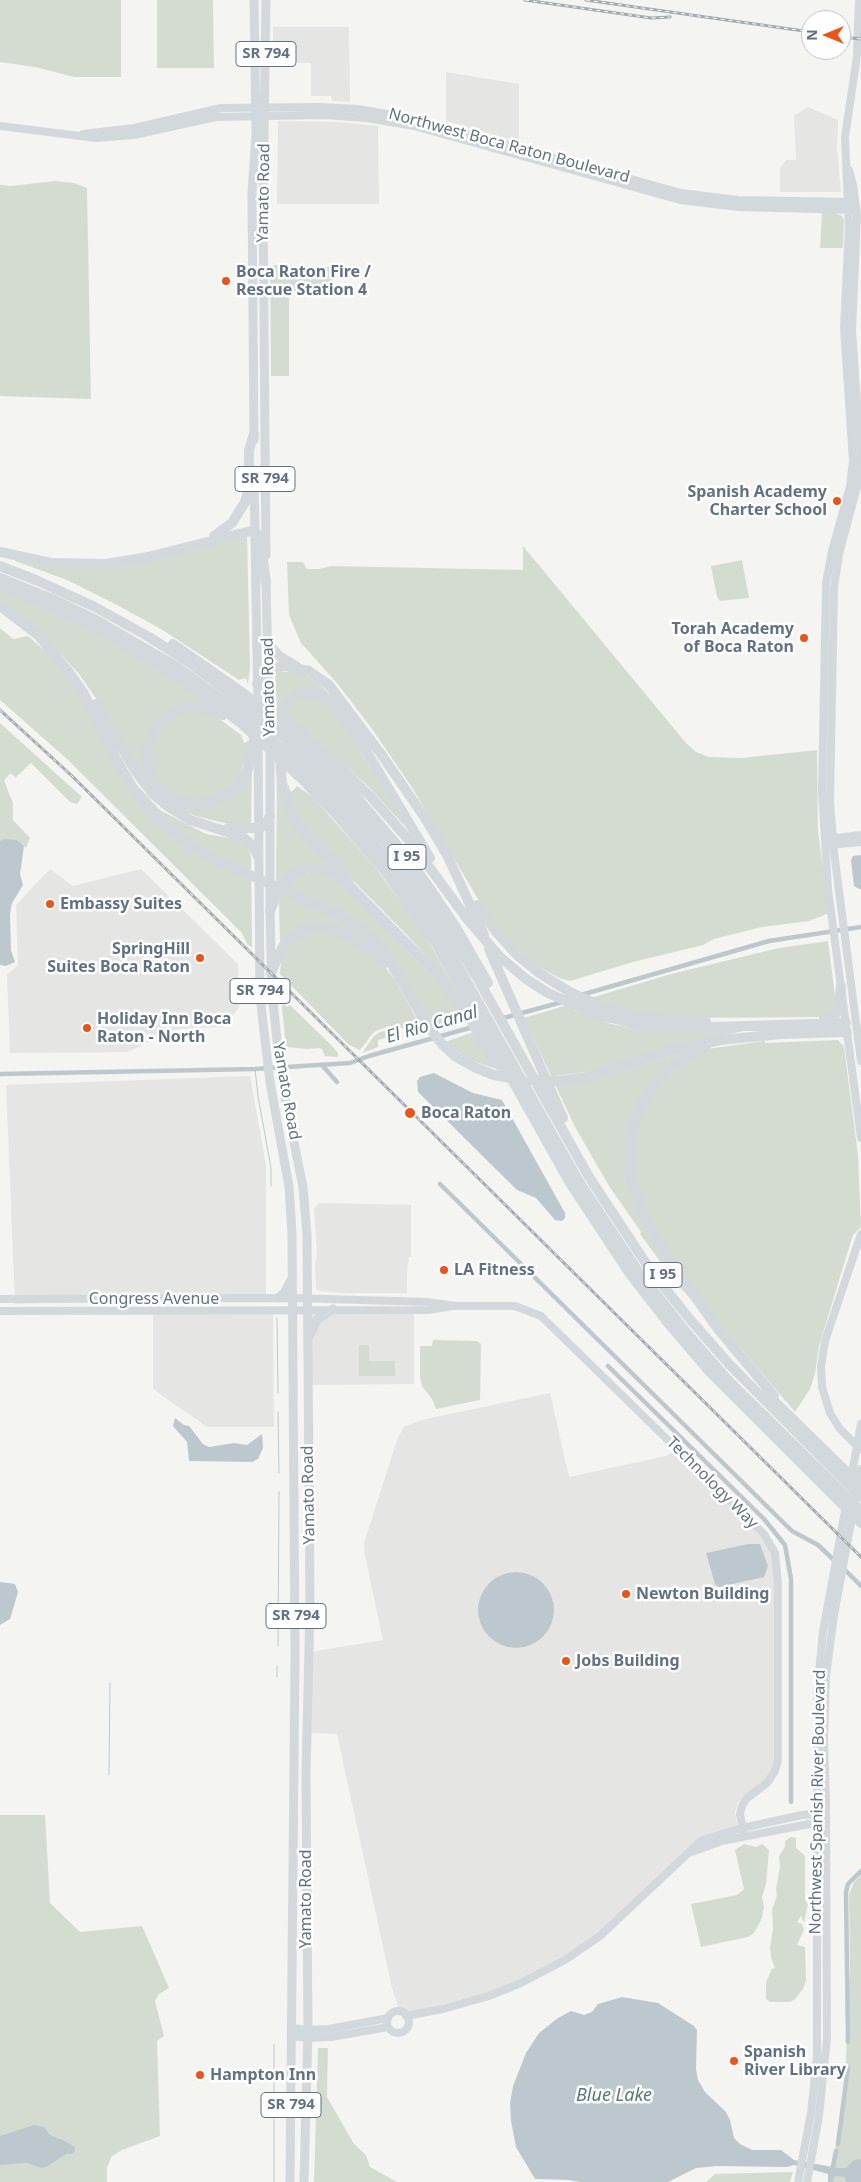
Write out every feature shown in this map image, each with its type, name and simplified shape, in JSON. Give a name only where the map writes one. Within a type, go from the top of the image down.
[{"type":"highway","points":[[200,543],[228,526],[244,504],[249,488],[249,450],[254,434]]},
{"type":"highway","points":[[0,552],[42,562],[91,564],[139,559],[245,531],[254,532],[260,541],[266,583]]},
{"type":"highway","name":"I 95","points":[[0,559],[58,583],[121,613],[194,658],[242,692],[342,782],[403,852],[453,922],[498,1008],[513,1027],[563,1118],[619,1212],[673,1289],[733,1359],[861,1486]]},
{"type":"highway","points":[[0,566],[67,594],[136,629],[188,662],[242,702],[327,755],[372,798],[413,845],[475,929],[500,957],[526,979],[548,993],[582,1009],[620,1022],[666,1028],[815,1023],[855,1027]]},
{"type":"highway","points":[[0,578],[64,604],[124,635],[177,667],[242,723]]},
{"type":"highway","points":[[0,585],[68,615],[123,643],[188,684],[284,751],[337,801],[397,873],[441,936],[477,1014]]},
{"type":"highway","points":[[0,606],[38,635],[60,656],[80,680],[136,772],[152,793],[179,814],[243,837],[252,845],[258,856]]},
{"type":"highway","points":[[38,635],[83,692],[119,766],[146,804],[168,828],[212,858],[336,914],[360,928],[384,952],[429,1029],[447,1049],[467,1064],[494,1075],[527,1080],[559,1081],[594,1076],[689,1046],[741,1038],[855,1027]]},
{"type":"highway","points":[[268,644],[279,656],[326,682],[354,716],[399,779],[447,855],[474,910],[512,1004],[513,1027],[589,1177],[627,1237],[659,1281],[729,1364],[861,1497]]},
{"type":"highway","points":[[258,684],[261,675],[269,668],[277,666],[299,668]]},
{"type":"highway","points":[[349,884],[339,868],[299,827],[284,798],[281,774],[281,713],[287,701],[302,692],[321,694],[335,705],[372,760],[449,894]]},
{"type":"highway","points":[[242,723],[207,708],[184,708],[170,714],[156,727],[148,745],[147,763],[153,781],[167,796],[185,804],[205,804],[225,796],[240,783],[249,767],[258,714]]},
{"type":"highway","name":"I 95","points":[[242,723],[334,812],[395,884],[440,950],[578,1196],[640,1287],[709,1371],[861,1524]]},
{"type":"highway","points":[[212,827],[258,828],[266,824],[270,816]]},
{"type":"highway","points":[[447,855],[486,918],[504,940],[539,973],[563,989],[596,1004],[626,1014],[656,1019],[766,1021],[785,1024]]},
{"type":"highway","points":[[270,911],[283,883],[291,876],[304,869],[318,868],[330,870],[349,884],[477,1014]]},
{"type":"highway","points":[[271,973],[282,948],[290,938],[302,930],[318,927],[335,930],[360,942],[377,954],[397,974]]},
{"type":"highway","points":[[815,1023],[831,1019],[837,1014],[840,1007],[841,986]]},
{"type":"highway","points":[[488,1035],[586,1194],[647,1284],[727,1379],[861,1511]]},
{"type":"highway","points":[[741,1038],[708,1046],[690,1054],[673,1066],[657,1082],[643,1101],[634,1121],[629,1148],[629,1169],[639,1206],[672,1264],[718,1329],[787,1413]]},
{"type":"main road","name":"Yamato Road","points":[[254,0],[256,111],[252,194],[254,532],[258,684],[259,961],[263,1032],[289,1187],[294,1310],[296,1509],[290,2182]]},
{"type":"main road","name":"Yamato Road","points":[[266,0],[263,260],[271,973],[279,1060],[303,1187],[307,1235],[310,1606],[306,1806],[308,2034],[304,2182]]},
{"type":"main road","points":[[859,0],[857,56],[846,130],[846,161],[855,206],[852,324],[859,417],[860,464],[857,487],[839,554],[834,588],[828,842],[845,939],[855,1027],[861,1138]]},
{"type":"main road","name":"Northwest Boca Raton Boulevard","points":[[0,126],[69,136],[134,128],[209,110],[265,112],[336,107],[371,110],[416,119],[660,196],[699,204],[738,207],[855,206]]},
{"type":"main road","points":[[252,194],[257,202],[257,249],[263,260]]},
{"type":"main road","points":[[855,206],[844,327],[851,424],[852,474],[827,578],[822,790],[828,842],[833,921],[841,986],[855,1027],[861,1061]]},
{"type":"main road","points":[[253,263],[258,267],[259,306],[264,315]]},
{"type":"main road","points":[[253,320],[257,326],[259,364],[262,363],[264,358]]},
{"type":"main road","points":[[844,327],[848,339],[850,364],[855,371]]},
{"type":"main road","points":[[847,374],[852,380],[854,406],[859,417]]},
{"type":"main road","points":[[253,383],[259,390],[259,432],[264,439]]},
{"type":"main road","points":[[851,424],[860,464]]},
{"type":"main road","points":[[823,709],[827,716],[827,736],[830,755]]},
{"type":"main road","points":[[828,842],[861,836]]},
{"type":"main road","points":[[828,842],[861,842]]},
{"type":"main road","points":[[263,1032],[279,1060]]},
{"type":"main road","points":[[861,1234],[826,1341],[821,1367],[822,1386],[830,1413],[840,1429],[861,1451]]},
{"type":"main road","points":[[278,1298],[284,1293],[293,1276]]},
{"type":"main road","name":"Congress Avenue","points":[[0,1299],[308,1298]]},
{"type":"main road","name":"Technology Way","points":[[308,1298],[342,1301],[434,1302],[456,1306]]},
{"type":"main road","name":"Technology Way","points":[[308,1309],[433,1310],[456,1306],[515,1306],[533,1312],[545,1319],[767,1539],[776,1558],[778,1584],[778,1756],[777,1767],[768,1782],[745,1794],[738,1802],[735,1812],[741,1833]]},
{"type":"main road","name":"Congress Avenue","points":[[0,1311],[308,1309]]},
{"type":"main road","points":[[308,1337],[314,1329],[317,1320],[333,1309]]},
{"type":"main road","name":"Northwest Spanish River Boulevard","points":[[799,2178],[812,2106],[817,2054],[815,1741],[818,1678],[823,1632],[861,1424]]},
{"type":"main road","name":"Northwest Spanish River Boulevard","points":[[808,2179],[826,2054],[825,1693],[831,1631],[861,1469]]},
{"type":"main road","points":[[293,1764],[300,1766],[303,1771],[303,1795],[306,1806]]},
{"type":"main road","points":[[407,2020],[471,2002],[504,1990],[575,1954],[600,1936],[684,1856],[707,1845],[741,1833],[816,1818],[826,1818]]},
{"type":"main road","points":[[293,1877],[297,1884],[306,1889]]},
{"type":"main road","points":[[292,2032],[345,2035],[388,2022],[396,2012],[402,2012],[407,2020],[406,2029],[399,2033],[392,2032],[388,2022]]},
{"type":"main road","points":[[817,2054],[826,2054]]},
{"type":"shaded area","points":[[0,0],[121,0],[121,77],[74,77],[35,67],[0,62]]},
{"type":"shaded area","points":[[157,0],[213,0],[214,68],[157,68]]},
{"type":"shaded area","points":[[273,27],[349,27],[350,102],[332,101],[331,96],[311,96],[311,63],[277,62],[277,45],[273,45]]},
{"type":"shaded area","points":[[446,72],[519,84],[519,142],[446,121]]},
{"type":"shaded area","points":[[808,107],[838,120],[837,147],[841,192],[780,192],[780,168],[786,160],[796,160],[794,116]]},
{"type":"shaded area","points":[[278,121],[340,122],[378,126],[379,204],[277,204]]},
{"type":"shaded area","points":[[55,181],[74,183],[87,188],[91,399],[0,396],[0,185],[11,186]]},
{"type":"shaded area","points":[[822,213],[835,213],[842,216],[844,220],[843,248],[820,248]]},
{"type":"shaded area","points":[[275,265],[332,267],[332,293],[289,292],[289,376],[271,376],[270,267]]},
{"type":"shaded area","points":[[247,533],[250,668],[248,685],[246,678],[239,680],[161,629],[117,605],[67,580],[15,561],[16,559],[96,566]]},
{"type":"shaded area","points":[[523,546],[686,743],[696,752],[709,757],[742,758],[817,750],[818,831],[829,913],[809,921],[762,927],[714,939],[703,945],[633,962],[570,981],[559,978],[532,963],[506,938],[485,911],[413,789],[372,729],[337,683],[301,643],[289,615],[287,562],[303,562],[307,569],[332,566],[523,570]]},
{"type":"shaded area","points":[[742,560],[749,598],[720,601],[717,597],[711,566]]},
{"type":"shaded area","points":[[0,589],[78,622],[141,656],[213,705],[212,707],[197,704],[181,706],[157,720],[147,735],[144,749],[147,776],[154,788],[164,797],[177,805],[198,808],[214,805],[228,797],[238,788],[252,769],[251,825],[224,823],[195,816],[169,804],[158,795],[142,776],[106,713],[79,674],[40,632],[0,602]]},
{"type":"shaded area","points":[[0,628],[13,639],[28,636],[51,656],[75,687],[147,812],[202,849],[161,818],[134,785],[100,721],[136,784],[160,810],[206,834],[236,839],[247,845],[251,856],[252,947],[247,944],[242,933],[67,759],[0,700]]},
{"type":"shaded area","points":[[275,672],[294,672],[306,675],[321,685],[328,693],[316,689],[277,710]]},
{"type":"shaded area","points":[[319,696],[336,711],[410,832],[368,786],[286,715],[286,711],[299,698]]},
{"type":"shaded area","points":[[196,710],[214,715],[241,735],[244,743],[248,741],[248,754],[237,782],[215,798],[193,802],[168,794],[152,773],[152,745],[162,726],[178,714]]},
{"type":"shaded area","points":[[0,723],[82,797],[77,804],[70,802],[31,763],[16,777],[10,773],[4,781],[13,803],[13,820],[30,838],[26,848],[17,840],[0,841]]},
{"type":"shaded area","points":[[277,773],[282,799],[333,866],[317,864],[276,889]]},
{"type":"shaded area","points":[[286,779],[291,792],[297,786],[313,797],[375,867],[423,932],[464,1003],[442,974],[408,936],[310,837],[295,814]]},
{"type":"shaded area","points":[[50,869],[73,886],[141,869],[238,964],[239,1008],[223,1027],[177,1029],[128,1052],[10,1053],[7,975],[18,965],[16,905]]},
{"type":"shaded area","points":[[322,872],[335,877],[437,981],[465,1018],[460,1019],[460,1023],[434,1029],[390,956],[350,925],[381,954],[318,925],[280,945],[279,902],[284,890],[300,875]]},
{"type":"shaded area","points":[[321,930],[348,939],[382,963],[395,980],[424,1032],[389,1026],[374,1032],[360,1050],[349,1045],[280,974],[281,961],[286,948],[298,936]]},
{"type":"shaded area","points":[[828,941],[836,1003],[834,1011],[823,1017],[689,1018],[635,1013],[602,1003],[574,1010],[611,1024],[654,1031],[777,1027],[767,1031],[744,1031],[694,1041],[593,1071],[554,1076],[586,1082],[693,1049],[637,1103],[629,1188],[649,1234],[700,1310],[673,1279],[640,1234],[641,1232],[609,1186],[575,1127],[524,1018],[671,974],[779,948]]},
{"type":"shaded area","points":[[283,1004],[287,1007],[290,1005],[332,1046],[338,1053],[338,1057],[325,1056],[322,1049],[319,1048],[286,1047]]},
{"type":"shaded area","points":[[391,1029],[396,1030],[396,1035],[378,1040],[378,1047],[362,1053],[374,1036]]},
{"type":"shaded area","points":[[473,1032],[493,1068],[467,1059],[445,1042]]},
{"type":"shaded area","points":[[838,1040],[844,1047],[858,1155],[861,1227],[853,1235],[851,1241],[819,1346],[815,1374],[810,1389],[795,1412],[706,1308],[666,1249],[635,1188],[633,1138],[643,1106],[677,1065],[707,1049],[765,1041],[765,1043]]},
{"type":"shaded area","points":[[250,1076],[266,1165],[266,1296],[15,1304],[6,1085]]},
{"type":"shaded area","points":[[319,1203],[411,1205],[411,1257],[409,1257],[407,1273],[407,1293],[344,1293],[319,1291],[316,1289],[315,1266],[317,1255],[314,1208]]},
{"type":"shaded area","points":[[153,1311],[273,1313],[274,1427],[207,1427],[153,1389]]},
{"type":"shaded area","points":[[311,1311],[414,1311],[414,1384],[311,1385]]},
{"type":"shaded area","points":[[433,1340],[477,1341],[481,1344],[480,1400],[436,1409],[432,1399],[422,1386],[420,1377],[420,1346],[432,1346]]},
{"type":"shaded area","points":[[359,1345],[369,1345],[369,1361],[395,1361],[395,1376],[359,1376]]},
{"type":"shaded area","points":[[550,1393],[569,1477],[666,1456],[678,1449],[764,1534],[775,1553],[775,1771],[738,1802],[735,1812],[738,1829],[712,1836],[591,1943],[495,1993],[405,2014],[398,2008],[392,1988],[337,1734],[308,1733],[310,1652],[383,1640],[365,1556],[364,1543],[398,1437],[404,1427],[421,1420]]},
{"type":"shaded area","points":[[0,1815],[45,1815],[50,1903],[80,1932],[142,1926],[169,1988],[159,1994],[155,2001],[164,2036],[157,2041],[160,2136],[122,2150],[111,2157],[107,2168],[107,2182],[0,2182]]},
{"type":"shaded area","points":[[791,1837],[796,1838],[796,1848],[805,1856],[805,1900],[808,1904],[804,1923],[801,1916],[797,1922],[802,1924],[804,1930],[797,1945],[805,1947],[806,1980],[803,1989],[795,1999],[790,2002],[770,2002],[766,1999],[766,1982],[772,1969],[775,1968],[771,1958],[770,1947],[773,1929],[772,1910],[777,1895],[776,1889],[780,1867],[779,1856],[785,1847],[785,1841]]},
{"type":"shaded area","points":[[744,1844],[756,1847],[762,1844],[769,1850],[766,1884],[762,1897],[764,1907],[762,1918],[754,1933],[748,1937],[701,1947],[691,1904],[737,1895],[744,1889],[735,1850]]},
{"type":"shaded area","points":[[861,1875],[861,2182],[829,2182],[844,2101],[850,1967],[849,1895],[854,1882]]},
{"type":"shaded area","points":[[318,2048],[328,2048],[327,2097],[354,2144],[366,2155],[370,2167],[397,2182],[314,2182]]},
{"type":"shaded area","points":[[793,2172],[790,2182],[706,2182],[715,2174]]},
{"type":"water","points":[[4,839],[17,840],[24,846],[20,874],[23,885],[12,903],[10,914],[11,950],[15,962],[6,966],[0,965],[0,841]]},
{"type":"water","points":[[861,855],[861,889],[859,889],[854,886],[851,860],[853,856]]},
{"type":"water","points":[[434,1073],[473,1093],[502,1100],[565,1213],[565,1218],[562,1221],[555,1220],[536,1198],[517,1190],[418,1092],[417,1081],[420,1077]]},
{"type":"water","points":[[175,1418],[184,1425],[189,1426],[203,1444],[209,1447],[234,1443],[247,1445],[262,1434],[263,1448],[258,1459],[252,1462],[189,1461],[187,1442],[173,1426]]},
{"type":"water","points":[[748,1544],[760,1544],[768,1566],[764,1577],[719,1587],[715,1584],[706,1553]]},
{"type":"water","points":[[509,1572],[523,1572],[537,1578],[548,1589],[554,1603],[551,1625],[543,1637],[523,1648],[509,1648],[495,1642],[484,1631],[478,1617],[478,1603],[484,1589],[495,1578]]},
{"type":"water","points":[[0,1582],[15,1584],[18,1592],[10,1619],[0,1625]]},
{"type":"water","name":"Blue Lake","points":[[622,1997],[658,2003],[694,2026],[697,2030],[696,2069],[698,2080],[705,2092],[726,2112],[734,2138],[740,2144],[752,2150],[781,2150],[794,2160],[838,2168],[846,2168],[854,2160],[861,2159],[861,2182],[846,2182],[845,2177],[836,2176],[833,2182],[828,2182],[828,2174],[794,2165],[787,2167],[717,2166],[696,2168],[668,2182],[580,2182],[535,2179],[516,2147],[511,2121],[510,2104],[513,2086],[526,2053],[539,2033],[558,2018],[571,2011],[584,2015],[592,2012],[598,2004]]},
{"type":"water","points":[[34,2125],[44,2127],[50,2135],[75,2147],[75,2151],[42,2168],[26,2163],[0,2165],[0,2136]]},
{"type":"waterway","name":"El Rio Canal","points":[[581,995],[769,941],[861,927]]},
{"type":"waterway","name":"El Rio Canal","points":[[500,1019],[562,1002]]},
{"type":"waterway","name":"El Rio Canal","points":[[0,1074],[255,1069],[350,1063],[473,1027]]},
{"type":"waterway","points":[[322,1065],[337,1082]]},
{"type":"waterway","points":[[255,1069],[271,1168],[271,1186]]},
{"type":"waterway","points":[[440,1184],[792,1531],[818,1545],[836,1562]]},
{"type":"waterway","points":[[277,1318],[278,1393]]},
{"type":"waterway","points":[[608,1366],[764,1519],[785,1545],[791,1579],[791,1802]]},
{"type":"waterway","points":[[278,1412],[279,1473]]},
{"type":"waterway","points":[[278,1646],[279,1492]]},
{"type":"waterway","points":[[842,1567],[861,1586]]},
{"type":"waterway","points":[[277,1666],[277,1677]]},
{"type":"waterway","points":[[109,1775],[110,1683]]},
{"type":"waterway","points":[[848,2042],[846,1892],[848,1884],[861,1871]]},
{"type":"waterway","points":[[274,2044],[274,2106]]},
{"type":"waterway","points":[[838,2144],[848,2067]]},
{"type":"waterway","points":[[274,2119],[274,2182]]},
{"type":"waterway","points":[[830,2182],[836,2151]]},
{"type":"railway","points":[[525,0],[651,18],[670,17]]},
{"type":"railway","points":[[586,0],[801,31]]},
{"type":"railway","points":[[851,38],[861,39]]},
{"type":"railway","points":[[0,710],[71,775],[861,1557]]},
{"type":"place","name":"Boca Raton Fire / Rescue Station 4","points":[[226,281]]},
{"type":"place","name":"Spanish Academy Charter School","points":[[837,501]]},
{"type":"place","name":"Torah Academy of Boca Raton","points":[[804,638]]},
{"type":"place","name":"Embassy Suites","points":[[50,904]]},
{"type":"place","name":"SpringHill Suites Boca Raton","points":[[200,958]]},
{"type":"place","name":"Holiday Inn Boca Raton - North","points":[[87,1028]]},
{"type":"place","name":"Boca Raton","points":[[410,1113]]},
{"type":"place","name":"LA Fitness","points":[[444,1270]]},
{"type":"place","name":"Newton Building","points":[[626,1594]]},
{"type":"place","name":"Jobs Building","points":[[566,1661]]},
{"type":"place","name":"Spanish River Library","points":[[734,2061]]},
{"type":"place","name":"Hampton Inn","points":[[200,2075]]}]
